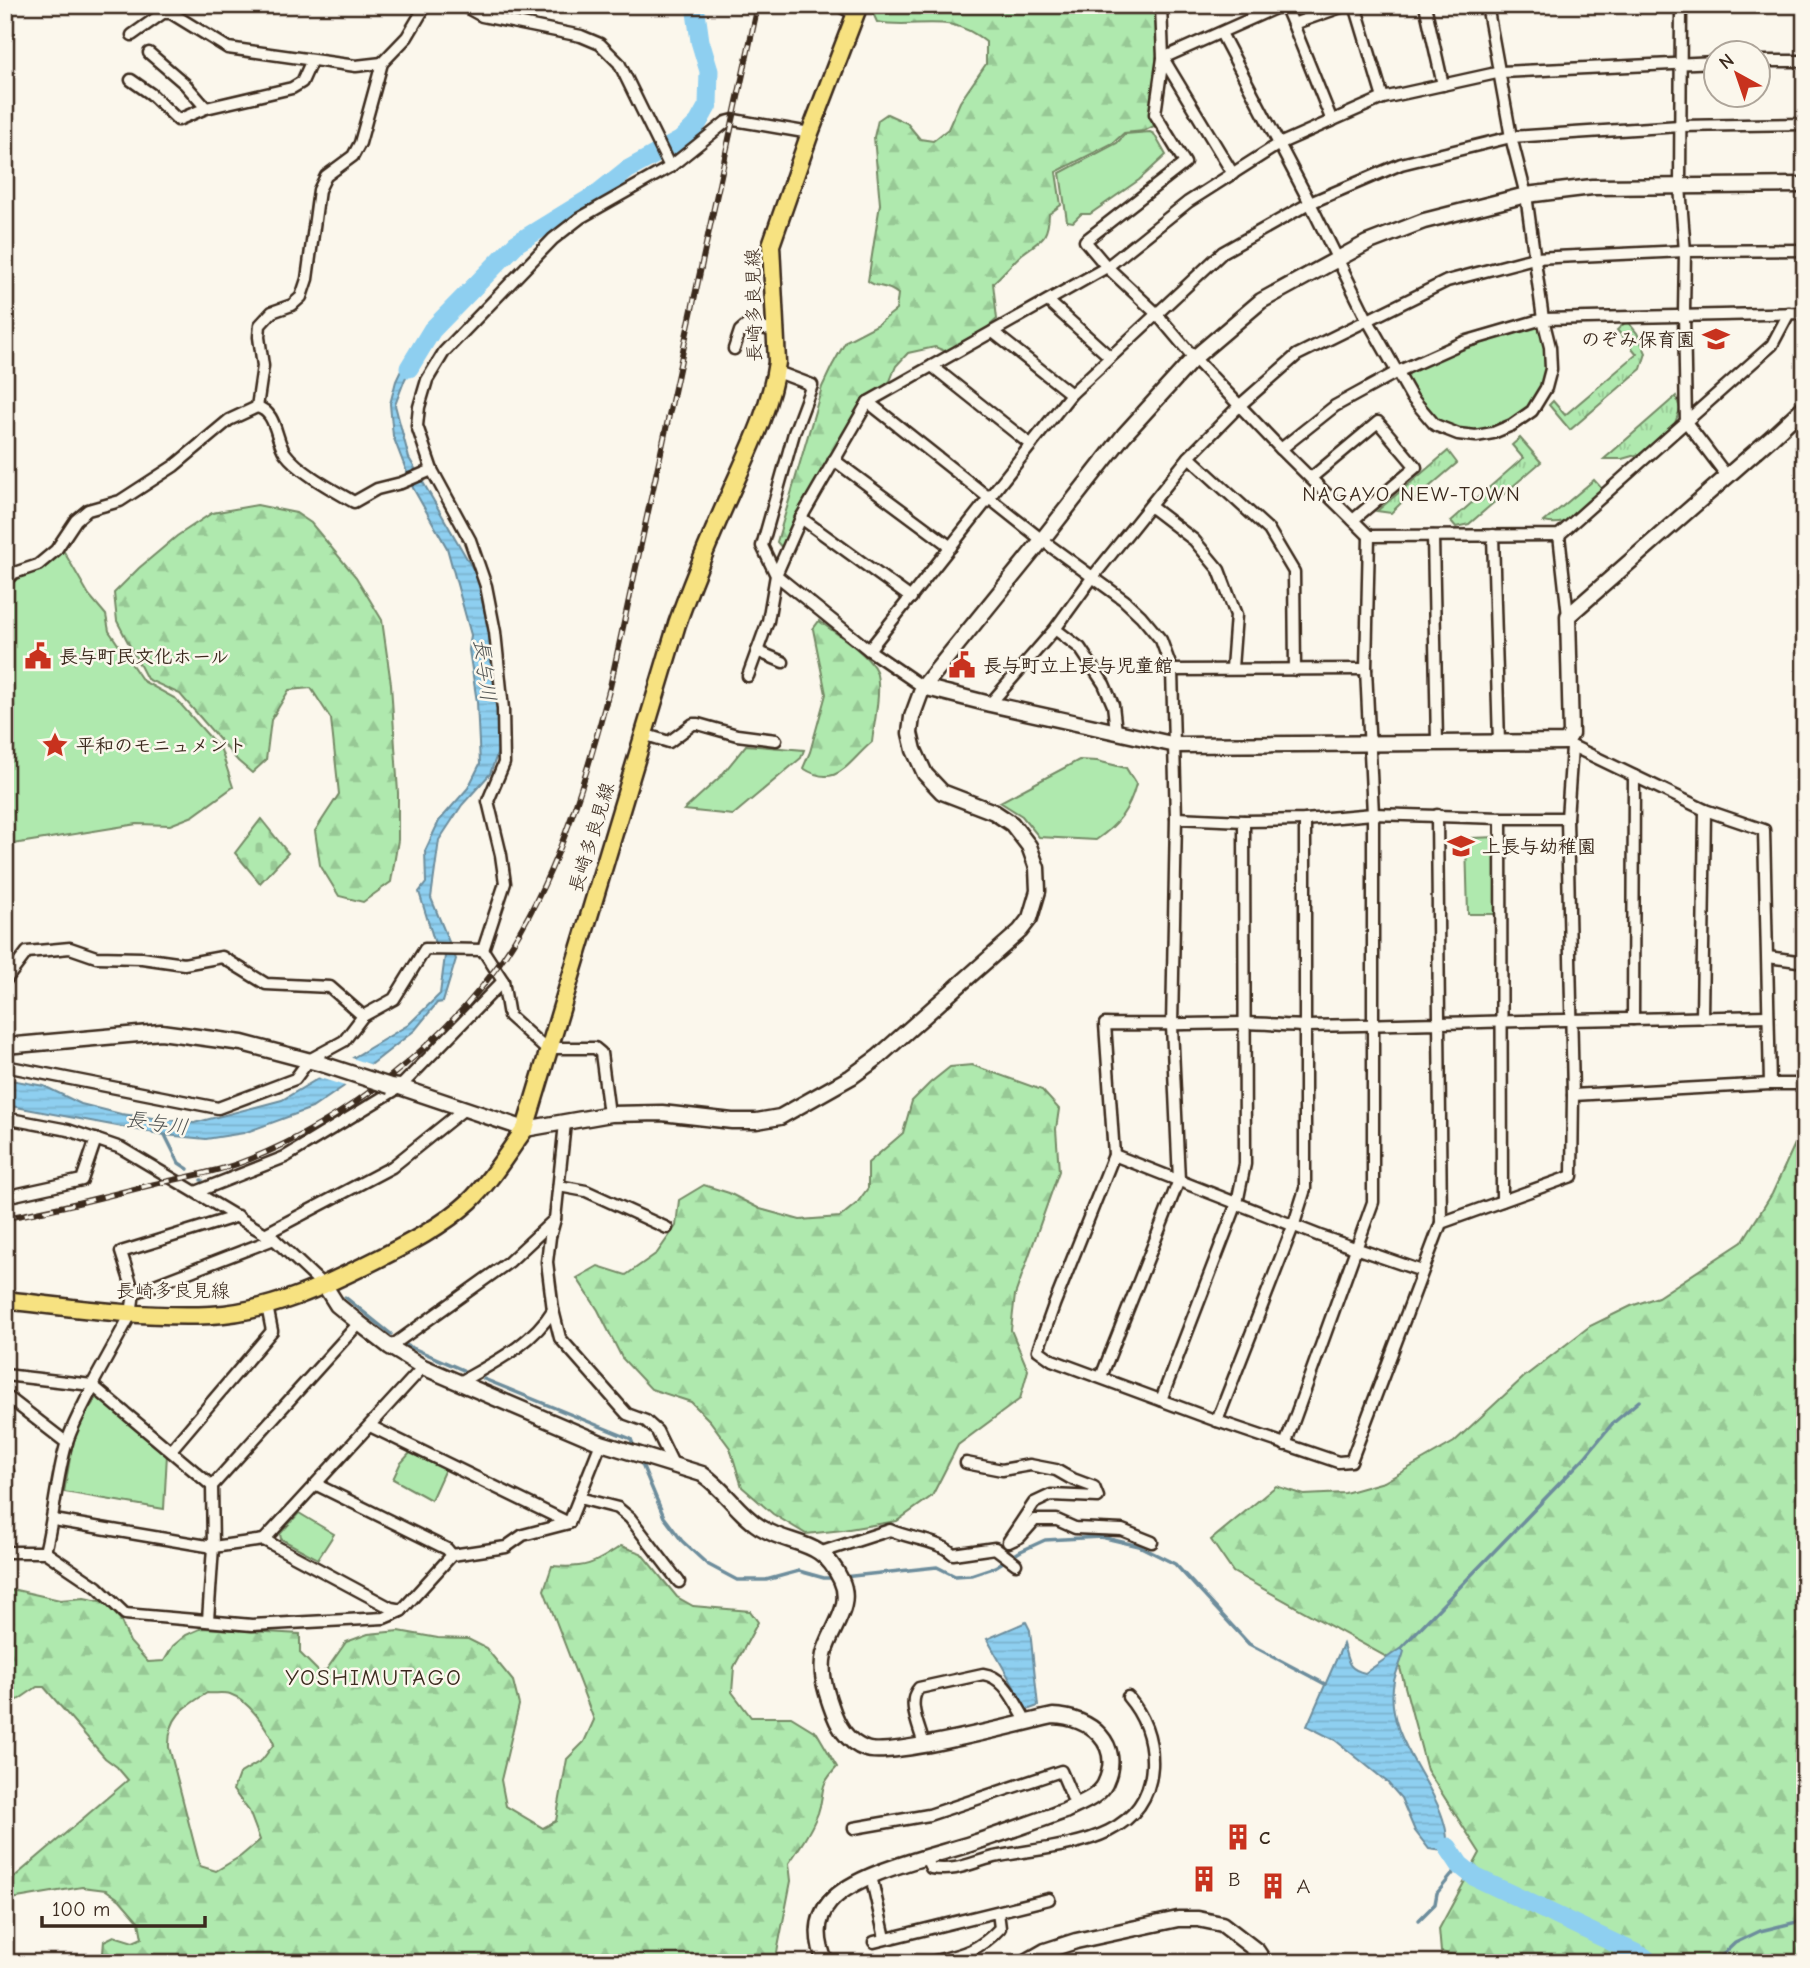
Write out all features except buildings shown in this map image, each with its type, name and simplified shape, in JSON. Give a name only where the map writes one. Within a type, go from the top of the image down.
[{"type":"main road","name":"長崎多良見線","points":[[5,1300],[131,1314],[213,1315],[267,1306],[324,1286],[400,1248],[439,1224],[470,1201],[525,1129],[677,624],[697,567],[754,438],[774,381],[775,331],[771,245],[857,10]]},
{"type":"street","points":[[257,407],[263,366],[260,325],[272,313],[292,305],[301,297],[307,279],[318,190],[326,176],[353,156],[360,143],[382,62],[407,37],[426,5]]},
{"type":"street","points":[[462,5],[482,16],[582,36],[600,44],[620,63],[669,164]]},
{"type":"street","points":[[838,5],[857,10]]},
{"type":"street","points":[[1161,5],[1163,58],[1155,114],[1185,163],[1085,241],[1107,267],[1156,313],[1239,406],[1369,536],[1559,535],[1772,345],[1789,313]]},
{"type":"street","points":[[1163,58],[1283,5],[1332,121]]},
{"type":"street","points":[[1293,24],[1347,5]]},
{"type":"street","points":[[1355,5],[1383,98]]},
{"type":"street","points":[[1425,5],[1443,85]]},
{"type":"street","points":[[1221,33],[1367,319],[1412,398],[1436,425],[1458,434],[1476,436],[1512,425],[1532,411],[1546,388],[1551,369],[1550,347],[1543,319],[1526,195],[1511,136],[1487,5]]},
{"type":"street","points":[[1681,5],[1680,187],[1685,251],[1686,422],[1727,476]]},
{"type":"street","points":[[132,35],[163,13],[171,13],[228,48],[311,62],[356,66],[382,62]]},
{"type":"street","points":[[149,53],[185,84],[206,108]]},
{"type":"street","points":[[1163,58],[1233,174]]},
{"type":"street","points":[[1772,61],[1805,61]]},
{"type":"street","points":[[131,80],[151,94],[178,120],[206,108],[292,88],[302,82],[311,62]]},
{"type":"street","points":[[748,676],[768,621],[776,575],[800,518],[868,402],[1107,267],[1188,202],[1279,145],[1383,98],[1501,72],[1702,62]]},
{"type":"street","points":[[483,950],[505,883],[488,802],[504,763],[503,709],[495,632],[486,586],[470,540],[430,471],[417,426],[427,380],[444,352],[554,239],[580,218],[669,164],[714,130],[734,120],[810,133]]},
{"type":"street","points":[[869,650],[1071,394],[1223,252],[1310,203],[1401,164],[1511,136],[1681,126],[1805,124]]},
{"type":"street","points":[[5,1046],[161,1032],[242,1043],[316,1062],[525,1129],[565,1124],[609,1114],[662,1113],[732,1121],[780,1117],[851,1077],[877,1058],[1020,931],[1030,918],[1038,891],[1037,868],[1029,846],[1012,824],[995,811],[942,792],[919,764],[910,733],[912,717],[923,687],[1124,435],[1194,358],[1261,301],[1367,243],[1424,221],[1526,195],[1592,187],[1805,185]]},
{"type":"street","points":[[990,704],[1055,629],[1092,578],[1189,457],[1239,406],[1297,355],[1447,281],[1534,258],[1685,251],[1805,250]]},
{"type":"street","points":[[1048,301],[1110,357]]},
{"type":"street","points":[[1281,449],[1335,406],[1398,372],[1464,342],[1543,319],[1805,313]]},
{"type":"street","points":[[734,349],[740,331],[747,325],[775,331]]},
{"type":"street","points":[[993,332],[1071,394]]},
{"type":"street","points":[[932,366],[1031,445]]},
{"type":"street","points":[[775,371],[812,385],[794,433],[762,546],[776,575],[869,650],[923,687],[1176,745],[1569,745],[1705,810],[1764,830],[1770,1084]]},
{"type":"street","points":[[868,402],[1141,616],[1161,640],[1172,670],[1176,745],[1172,1026],[1179,1180],[1101,1377]]},
{"type":"street","points":[[1568,616],[1805,406]]},
{"type":"street","points":[[5,581],[14,573],[38,565],[56,550],[76,520],[88,510],[120,501],[174,466],[229,420],[257,407],[270,417],[284,452],[302,471],[354,502],[377,489],[430,471]]},
{"type":"street","points":[[1311,478],[1378,422],[1416,467],[1353,520]]},
{"type":"street","points":[[1189,457],[1269,530],[1294,572],[1295,670]]},
{"type":"street","points":[[834,460],[951,547]]},
{"type":"street","points":[[1151,507],[1194,540],[1219,570],[1236,615],[1232,668]]},
{"type":"street","points":[[800,518],[911,598]]},
{"type":"street","points":[[1441,1223],[1572,1176],[1573,1095],[1567,818],[1571,734],[1568,616],[1559,535]]},
{"type":"street","points":[[1284,1445],[1373,1202],[1373,814],[1366,669],[1369,536]]},
{"type":"street","points":[[1433,536],[1437,743]]},
{"type":"street","points":[[1493,536],[1499,743]]},
{"type":"street","points":[[1055,629],[1080,648],[1104,684],[1113,705],[1116,732]]},
{"type":"street","points":[[757,650],[783,662]]},
{"type":"street","points":[[1172,670],[1366,669]]},
{"type":"street","points":[[643,734],[669,742],[693,724],[698,724],[737,735],[776,740]]},
{"type":"street","points":[[1633,1019],[1634,776]]},
{"type":"street","points":[[1702,1018],[1705,810]]},
{"type":"street","points":[[1176,818],[1305,820],[1373,814],[1567,818]]},
{"type":"street","points":[[1437,815],[1438,1022],[1441,1223],[1351,1461],[1338,1462],[1284,1445],[1052,1360],[1038,1350],[1114,1155],[1105,1024],[1172,1026],[1246,1023],[1304,1026],[1373,1023],[1438,1022],[1500,1021],[1702,1018],[1768,1016]]},
{"type":"street","points":[[1501,818],[1502,1201]]},
{"type":"street","points":[[1217,1421],[1294,1224],[1305,1189],[1305,820]]},
{"type":"street","points":[[1161,1400],[1237,1203],[1245,1164],[1244,821]]},
{"type":"street","points":[[5,981],[27,952],[71,948],[96,957],[142,958],[184,964],[222,957],[267,984],[330,987],[363,1016]]},
{"type":"street","points":[[5,1066],[218,1108],[295,1079],[344,1041],[363,1016],[394,999],[425,949],[483,950]]},
{"type":"street","points":[[483,950],[503,981],[509,1016],[549,1050],[595,1048],[601,1053],[609,1114]]},
{"type":"street","points":[[1768,957],[1805,962]]},
{"type":"street","points":[[195,1192],[285,1157],[395,1087],[503,981]]},
{"type":"street","points":[[1573,1095],[1805,1084]]},
{"type":"street","points":[[134,1293],[270,1236],[392,1167],[463,1110]]},
{"type":"street","points":[[5,1118],[68,1130],[121,1148],[270,1236],[324,1286],[337,1305],[390,1347],[424,1367],[462,1381],[601,1443],[702,1474],[715,1482],[745,1517],[763,1529],[821,1552],[840,1577],[845,1594],[843,1613],[823,1657],[823,1683],[834,1715],[846,1738],[868,1750],[924,1745],[1053,1716],[1069,1716],[1086,1723],[1101,1735],[1108,1750],[1109,1769],[1104,1785],[1095,1796],[1065,1811],[850,1885],[828,1905],[820,1920],[819,1948],[826,1963]]},
{"type":"street","points":[[565,1124],[555,1219],[547,1262],[553,1310],[560,1338],[627,1414],[646,1421],[657,1431],[673,1464]]},
{"type":"street","points":[[5,1197],[82,1180],[96,1139]]},
{"type":"street","points":[[1114,1155],[1355,1249],[1422,1270]]},
{"type":"street","points":[[559,1186],[586,1191],[667,1228]]},
{"type":"street","points":[[45,1552],[54,1520],[67,1443],[92,1386],[131,1314],[134,1293],[121,1252],[237,1216]]},
{"type":"street","points":[[390,1347],[509,1262],[555,1219]]},
{"type":"street","points":[[171,1450],[272,1331],[267,1306]]},
{"type":"street","points":[[462,1381],[525,1343],[546,1322],[553,1310]]},
{"type":"street","points":[[208,1620],[214,1547],[212,1486],[359,1323]]},
{"type":"street","points":[[264,1540],[424,1367]]},
{"type":"street","points":[[5,1385],[9,1376],[92,1386],[212,1486]]},
{"type":"street","points":[[5,1395],[67,1443]]},
{"type":"street","points":[[370,1426],[569,1523]]},
{"type":"street","points":[[569,1523],[601,1443]]},
{"type":"street","points":[[967,1462],[1002,1470],[1030,1465],[1056,1470],[1094,1487],[1098,1497],[1051,1495],[1034,1503],[999,1551]]},
{"type":"street","points":[[317,1485],[447,1549],[452,1555]]},
{"type":"street","points":[[579,1498],[618,1508],[630,1518],[679,1583]]},
{"type":"street","points":[[54,1520],[214,1547],[264,1540],[391,1608],[402,1611]]},
{"type":"street","points":[[1008,1542],[1020,1537],[1035,1520],[1057,1520],[1075,1528],[1122,1530],[1152,1542]]},
{"type":"street","points":[[5,1552],[45,1552],[97,1587],[125,1614],[252,1625],[346,1621],[384,1618],[402,1611],[452,1555],[506,1547],[523,1535],[569,1523]]},
{"type":"street","points":[[821,1552],[890,1530],[908,1538],[944,1546],[953,1554],[999,1551],[1016,1564]]},
{"type":"street","points":[[924,1745],[913,1702],[914,1694],[919,1688],[983,1674],[993,1675],[1003,1684],[1027,1722]]},
{"type":"street","points":[[926,1858],[931,1868],[949,1871],[995,1857],[1083,1842],[1104,1834],[1123,1822],[1145,1795],[1152,1771],[1153,1751],[1144,1720],[1128,1697]]},
{"type":"street","points":[[854,1828],[929,1815],[1061,1771],[1076,1806]]},
{"type":"street","points":[[871,1876],[885,1938]]},
{"type":"street","points":[[874,1942],[1049,1899]]},
{"type":"street","points":[[927,1963],[970,1953],[987,1942],[1000,1928],[998,1912]]},
{"type":"street","points":[[1024,1963],[1045,1951],[1076,1941],[1178,1919],[1198,1919],[1222,1924],[1257,1951],[1265,1963]]},
{"type":"green space","points":[[875,5],[921,5],[927,10],[943,12],[951,5],[1156,5],[1158,55],[1150,109],[1154,126],[1144,131],[1124,133],[1113,143],[1056,172],[1061,205],[1049,214],[1045,234],[993,283],[997,319],[947,352],[935,347],[908,353],[896,366],[890,381],[862,404],[794,519],[784,550],[777,542],[822,387],[846,341],[877,325],[896,310],[898,294],[868,281],[880,204],[874,137],[878,120],[887,114],[907,123],[920,139],[933,141],[948,129],[960,102],[986,64],[986,42],[972,32],[945,24],[877,22],[872,11]]},
{"type":"green space","points":[[1125,134],[1154,134],[1166,155],[1139,180],[1090,214],[1081,214],[1073,222],[1067,221],[1060,173],[1117,143]]},
{"type":"green space","points":[[1627,321],[1637,333],[1646,353],[1641,369],[1570,430],[1549,405],[1553,401],[1565,415],[1637,354],[1617,330]]},
{"type":"green space","points":[[1539,326],[1544,335],[1546,373],[1539,392],[1512,420],[1475,430],[1455,427],[1431,414],[1407,379],[1410,371],[1441,358]]},
{"type":"green space","points":[[1676,396],[1680,409],[1675,423],[1643,453],[1622,459],[1604,459]]},
{"type":"green space","points":[[1520,438],[1541,462],[1469,524],[1456,527],[1451,521],[1523,458],[1512,445]]},
{"type":"green space","points":[[1448,451],[1457,463],[1414,500],[1408,496],[1391,513],[1377,511]]},
{"type":"green space","points":[[1594,480],[1604,491],[1577,516],[1562,522],[1544,522]]},
{"type":"green space","points":[[257,505],[296,513],[311,523],[356,577],[382,620],[391,684],[398,793],[398,840],[391,882],[363,902],[339,896],[320,865],[315,831],[339,794],[331,719],[311,688],[289,690],[271,720],[266,760],[252,773],[238,761],[180,694],[147,679],[117,621],[114,593],[177,536],[212,513]]},
{"type":"green space","points":[[63,550],[89,595],[106,615],[109,631],[143,681],[176,699],[221,750],[233,787],[193,816],[170,825],[137,824],[13,844],[5,850],[5,589],[26,564]]},
{"type":"green space","points":[[819,621],[866,658],[878,678],[872,742],[841,771],[825,776],[803,768],[826,694],[813,629]]},
{"type":"green space","points":[[746,745],[804,750],[801,758],[733,815],[684,810],[721,776]]},
{"type":"green space","points":[[1079,760],[1126,768],[1136,784],[1122,816],[1096,840],[1039,837],[1022,816],[1000,802]]},
{"type":"green space","points":[[261,819],[288,853],[260,883],[235,853]]},
{"type":"green space","points":[[1497,837],[1497,914],[1468,914],[1466,843],[1471,842],[1471,838]]},
{"type":"green space","points":[[972,1065],[1042,1090],[1059,1109],[1056,1129],[1059,1171],[1015,1295],[1011,1330],[1028,1370],[1020,1399],[958,1445],[932,1496],[897,1521],[806,1534],[773,1514],[742,1487],[730,1448],[710,1421],[691,1402],[651,1389],[622,1358],[598,1310],[577,1278],[598,1266],[626,1275],[657,1253],[676,1226],[679,1200],[704,1185],[729,1193],[760,1209],[800,1220],[840,1217],[857,1203],[868,1188],[868,1163],[903,1133],[912,1101],[950,1067]]},
{"type":"green space","points":[[1805,1122],[1805,1963],[1506,1963],[1486,1954],[1458,1956],[1441,1952],[1439,1929],[1480,1853],[1427,1770],[1399,1664],[1233,1572],[1211,1540],[1276,1486],[1304,1495],[1345,1493],[1384,1482],[1454,1442],[1524,1377],[1590,1326],[1631,1306],[1658,1297],[1742,1242],[1772,1194]]},
{"type":"green space","points":[[97,1397],[167,1454],[164,1509],[64,1492],[75,1430]]},
{"type":"green space","points":[[410,1453],[445,1469],[431,1500],[393,1479],[400,1464]]},
{"type":"green space","points":[[299,1513],[334,1534],[318,1559],[281,1539],[280,1534]]},
{"type":"green space","points":[[621,1546],[641,1553],[677,1597],[693,1606],[750,1611],[758,1622],[734,1667],[732,1692],[751,1717],[791,1717],[817,1733],[837,1767],[824,1785],[818,1813],[812,1826],[789,1863],[791,1881],[775,1963],[112,1963],[103,1953],[104,1941],[114,1936],[133,1942],[142,1938],[139,1922],[120,1900],[106,1890],[82,1887],[5,1900],[5,1885],[128,1780],[105,1758],[44,1687],[37,1687],[18,1700],[5,1696],[5,1592],[16,1590],[60,1600],[84,1598],[105,1602],[120,1619],[130,1642],[148,1662],[164,1661],[173,1646],[186,1635],[202,1628],[300,1634],[300,1653],[320,1673],[327,1669],[346,1642],[368,1634],[399,1631],[438,1638],[468,1639],[486,1648],[513,1681],[519,1705],[501,1780],[506,1806],[543,1828],[556,1821],[567,1759],[584,1742],[594,1720],[544,1590],[552,1566],[581,1566],[596,1561]],"holes":[[[207,1693],[225,1693],[237,1697],[262,1722],[274,1744],[262,1760],[239,1774],[233,1790],[249,1811],[260,1840],[241,1856],[216,1871],[200,1866],[169,1747],[171,1728],[179,1714]]]},
{"type":"water","points":[[425,343],[405,379],[395,405],[409,458],[477,576],[492,647],[500,746],[490,774],[462,805],[439,840],[431,898],[456,959],[443,1002],[437,1003],[415,1030],[312,1108],[244,1133],[206,1139],[165,1135],[5,1105],[5,1079],[44,1086],[81,1104],[121,1114],[194,1123],[282,1100],[408,1025],[440,994],[445,956],[436,947],[419,892],[426,883],[425,851],[439,821],[468,788],[480,764],[477,702],[469,650],[471,635],[447,548],[413,488],[393,436],[390,404],[396,381],[404,364]]},
{"type":"water","points":[[1026,1622],[1030,1630],[1038,1706],[1027,1710],[987,1639]]},
{"type":"water","points":[[1343,1644],[1351,1666],[1365,1673],[1401,1648],[1404,1651],[1394,1681],[1396,1720],[1402,1738],[1439,1808],[1448,1847],[1443,1851],[1429,1849],[1415,1831],[1401,1798],[1387,1782],[1335,1740],[1307,1726]]},
{"type":"pier","points":[[349,1057],[375,1066],[348,1087],[317,1077]]},
{"type":"waterway","name":"長与川","points":[[409,368],[432,330],[517,243],[597,194],[627,170],[681,140],[698,123],[708,105],[709,71],[700,41],[695,5]]},
{"type":"waterway","points":[[165,1135],[179,1163],[188,1169]]},
{"type":"waterway","points":[[345,1297],[391,1334]]},
{"type":"waterway","points":[[406,1345],[463,1370]]},
{"type":"waterway","points":[[484,1379],[631,1439],[634,1447]]},
{"type":"waterway","points":[[1401,1648],[1585,1457],[1612,1424],[1639,1401]]},
{"type":"waterway","points":[[641,1462],[664,1517],[682,1541],[707,1564],[737,1580],[766,1580],[799,1571],[835,1578]]},
{"type":"waterway","points":[[843,1577],[937,1567],[955,1576],[971,1575],[995,1567],[1045,1540],[1101,1537],[1139,1546],[1175,1564],[1249,1644],[1325,1684]]},
{"type":"waterway","points":[[1448,1847],[1460,1865],[1475,1877],[1644,1957],[1651,1963]]},
{"type":"waterway","points":[[1419,1920],[1435,1904],[1437,1893],[1460,1865]]},
{"type":"waterway","points":[[1714,1963],[1735,1943],[1760,1931],[1805,1920]]},
{"type":"railway","points":[[5,1218],[207,1173],[237,1164],[316,1127],[392,1075],[427,1045],[489,978],[513,943],[559,851],[582,786],[610,687],[758,5]]},
{"type":"place","name":"のぞみ保育園","points":[[1716,339]]},
{"type":"place","name":"長与町民文化ホール","points":[[38,656]]},
{"type":"place","name":"長与町立上長与児童館","points":[[962,665]]},
{"type":"place","name":"平和のモニュメント","points":[[55,745]]},
{"type":"place","name":"上長与幼稚園","points":[[1461,846]]},
{"type":"place","name":"C","points":[[1238,1837]]},
{"type":"place","name":"Ｂ","points":[[1204,1879]]},
{"type":"place","name":"Ａ","points":[[1273,1886]]},
{"type":"district","name":"NAGAYO NEW-TOWN","points":[[1412,494]]},
{"type":"district","name":"YOSHIMUTAGO","points":[[374,1677]]}]
